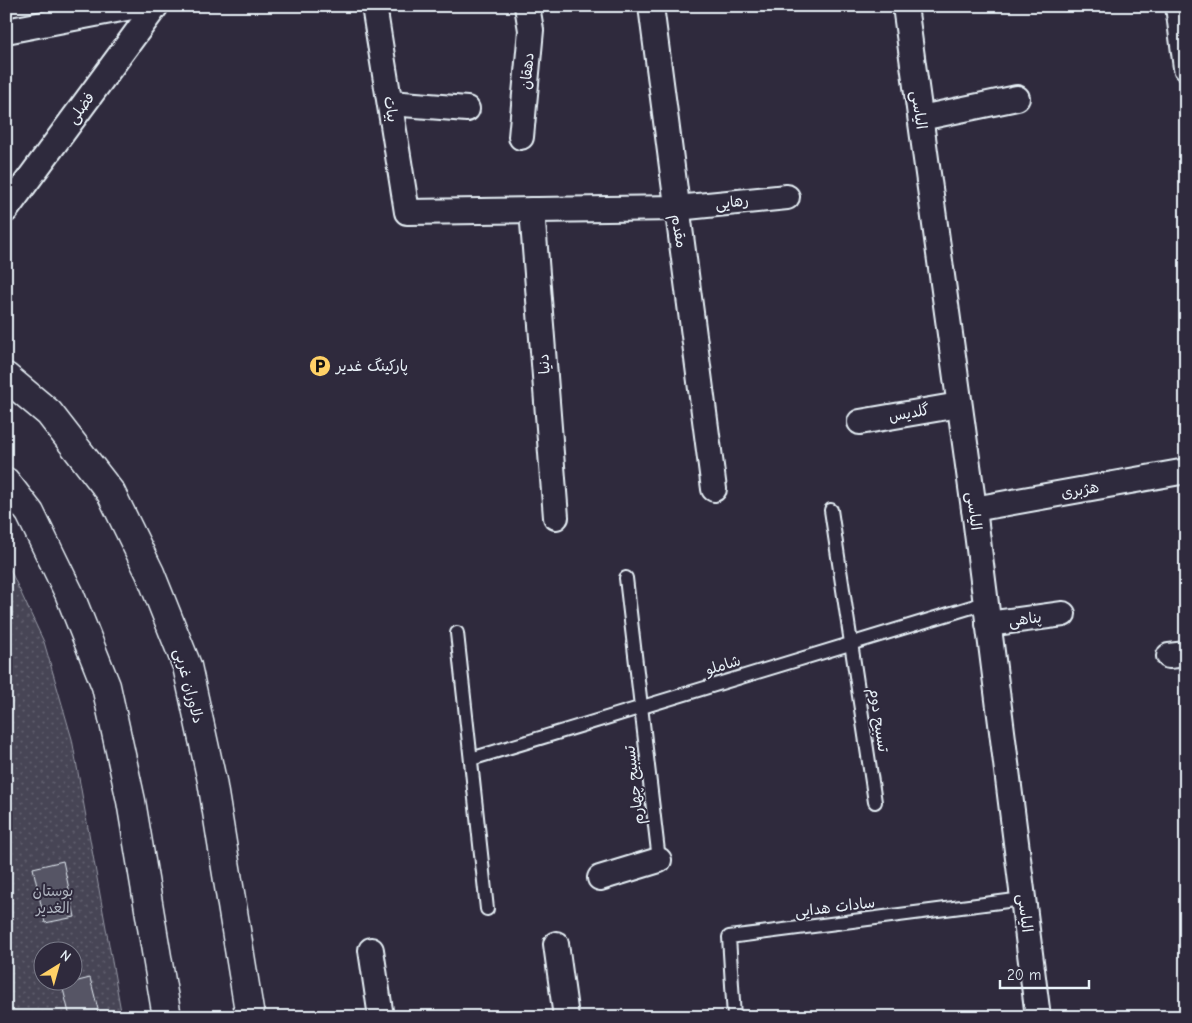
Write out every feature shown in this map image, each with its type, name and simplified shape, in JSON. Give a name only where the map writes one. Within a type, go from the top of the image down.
[{"type":"main road","name":"دلاوران غربی","points":[[6,377],[50,413],[110,493],[150,573],[187,666],[212,781],[250,1017]]},
{"type":"main road","points":[[6,482],[30,513],[60,575],[106,686],[131,801],[167,1017]]},
{"type":"street","points":[[6,31],[33,16],[137,6]]},
{"type":"street","name":"فضلی","points":[[6,210],[156,6]]},
{"type":"street","name":"بیات","points":[[374,6],[408,212]]},
{"type":"street","name":"دهقان","points":[[521,137],[531,30],[526,6]]},
{"type":"street","points":[[651,6],[677,208]]},
{"type":"street","name":"الیاسی","points":[[906,6],[974,509],[1038,1017]]},
{"type":"street","points":[[1178,6],[1186,68]]},
{"type":"street","points":[[921,118],[1017,98]]},
{"type":"street","points":[[390,103],[467,109]]},
{"type":"street","name":"رهایی","points":[[677,208],[787,197]]},
{"type":"street","name":"مقدم","points":[[408,212],[677,208],[714,490]]},
{"type":"street","name":"دنیا","points":[[532,210],[556,517]]},
{"type":"street","name":"گلدیس","points":[[860,422],[959,405]]},
{"type":"street","name":"هژبری","points":[[974,509],[1186,471]]},
{"type":"street","name":"پناهی","points":[[987,613],[1062,614]]},
{"type":"street","points":[[600,878],[659,860]]},
{"type":"street","points":[[556,944],[566,1017]]},
{"type":"street","points":[[371,950],[381,1017]]},
{"type":"lane","name":"تسبیح دوم","points":[[831,510],[875,802]]},
{"type":"lane","name":"تسبیح چهارم","points":[[626,578],[659,860]]},
{"type":"lane","name":"شاملو","points":[[471,759],[851,644],[987,613]]},
{"type":"lane","points":[[457,633],[487,909]]},
{"type":"lane","name":"سادات هدایی","points":[[734,1017],[729,937],[1024,899]]},
{"type":"green space","name":"بوستان الغدیر","points":[[6,561],[44,642],[72,739],[122,1017],[6,1017]]},
{"type":"building","points":[[63,861],[75,917],[45,923],[33,868]]},
{"type":"building","points":[[90,978],[100,1017],[70,1017],[63,990],[82,990],[82,980]]},
{"type":"place","name":"پارکینگ غدیر","points":[[320,366]]}]
